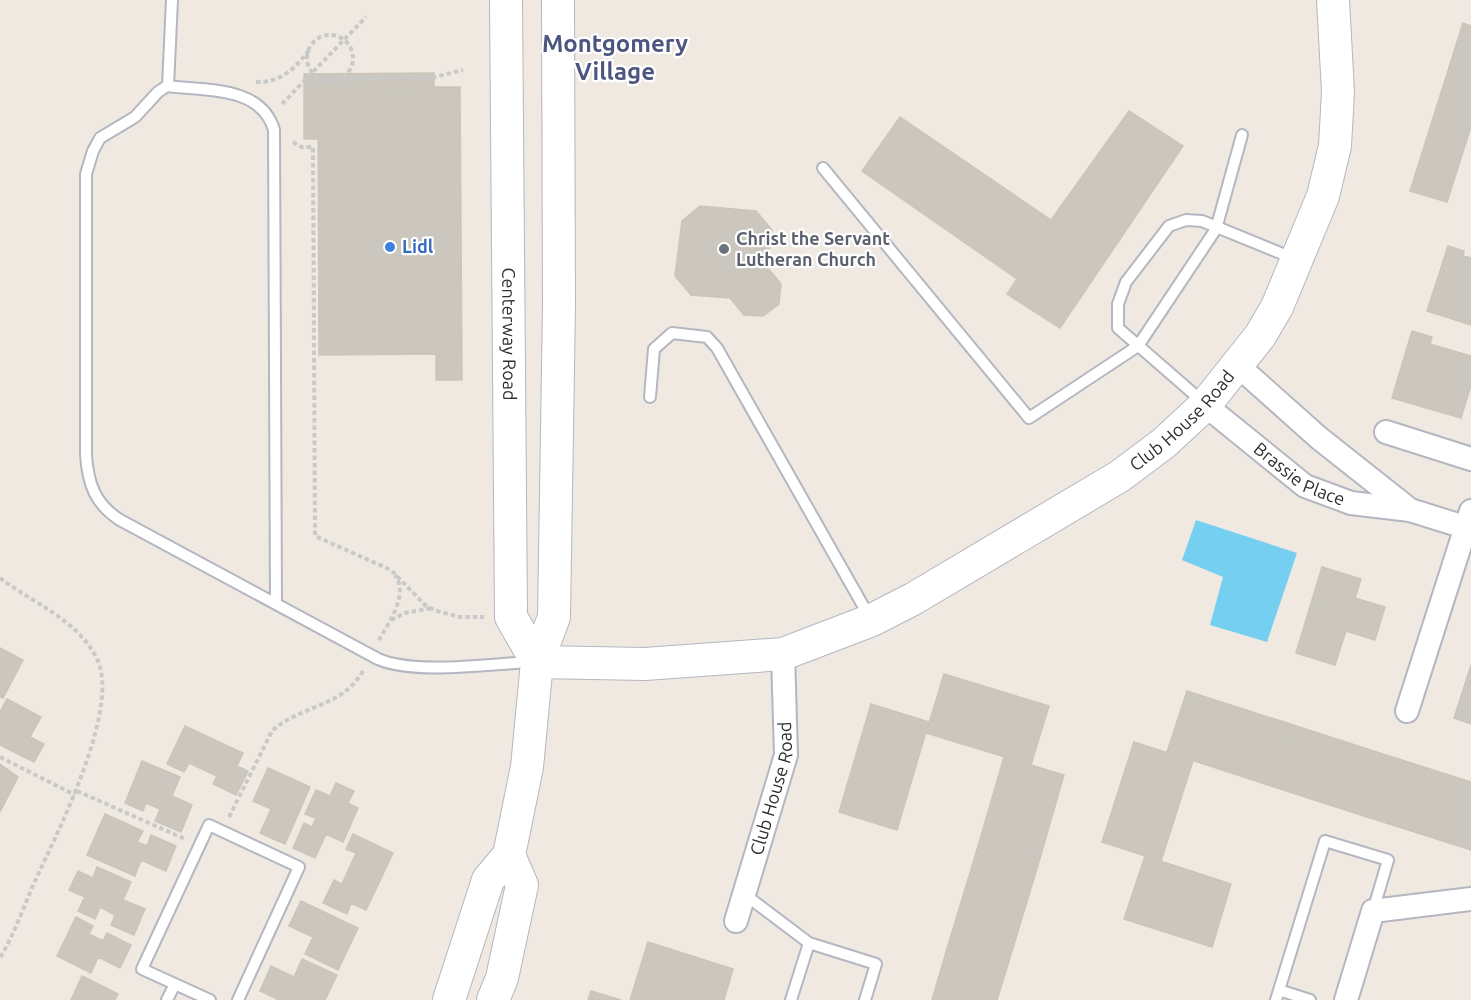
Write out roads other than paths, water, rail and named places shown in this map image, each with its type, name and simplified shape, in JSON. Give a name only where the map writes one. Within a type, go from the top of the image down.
[{"type":"street","name":"Centerway Road","points":[[506,0],[512,617],[537,662]]},
{"type":"street","points":[[449,1000],[488,880],[509,855],[527,767],[537,662],[554,617],[559,306],[558,0]]},
{"type":"street","name":"Club House Road","points":[[537,662],[645,664],[783,654],[872,620],[1120,476],[1164,443],[1205,405],[1260,336],[1277,307],[1323,196],[1335,146],[1338,92],[1333,0]]},
{"type":"street","name":"Brassie Place","points":[[1236,364],[1319,438],[1410,510]]},
{"type":"street","name":"Brassie Place","points":[[1205,405],[1305,486],[1351,503],[1410,510],[1470,523],[1407,711]]},
{"type":"street","points":[[1386,432],[1471,459]]},
{"type":"street","name":"Club House Road","points":[[736,921],[786,755],[783,654]]},
{"type":"street","points":[[493,1000],[502,978],[522,885],[509,855]]},
{"type":"street","points":[[1346,1000],[1373,911],[1471,899]]},
{"type":"lane","points":[[168,86],[172,0]]},
{"type":"lane","points":[[276,604],[274,130],[263,110],[246,97],[168,86],[160,89],[135,117],[104,134],[96,144],[88,166],[85,189],[87,471],[94,494],[108,512],[276,604],[378,659],[395,665],[430,666],[537,662]]},
{"type":"lane","points":[[823,168],[1029,418],[1138,346],[1216,229],[1242,135]]},
{"type":"lane","points":[[1205,405],[1118,328],[1118,304],[1126,282],[1169,226],[1186,220],[1202,221],[1216,229],[1297,259]]},
{"type":"lane","points":[[650,397],[654,350],[672,333],[707,337],[717,348],[872,620]]},
{"type":"lane","points":[[210,1000],[142,969],[208,825],[299,867],[238,1000]]},
{"type":"lane","points":[[1310,1000],[1277,995],[1325,840],[1388,860],[1373,911]]},
{"type":"lane","points":[[744,894],[809,943],[876,964],[865,1000]]},
{"type":"lane","points":[[791,1000],[809,943]]},
{"type":"lane","points":[[167,1000],[175,984]]},
{"type":"water","points":[[1196,520],[1297,553],[1267,642],[1210,625],[1223,577],[1182,560]]},
{"type":"place","name":"Lidl","points":[[390,247]]},
{"type":"place","name":"Christ the Servant Lutheran Church","points":[[724,249]]},
{"type":"district","name":"Montgomery Village","points":[[615,58]]}]
